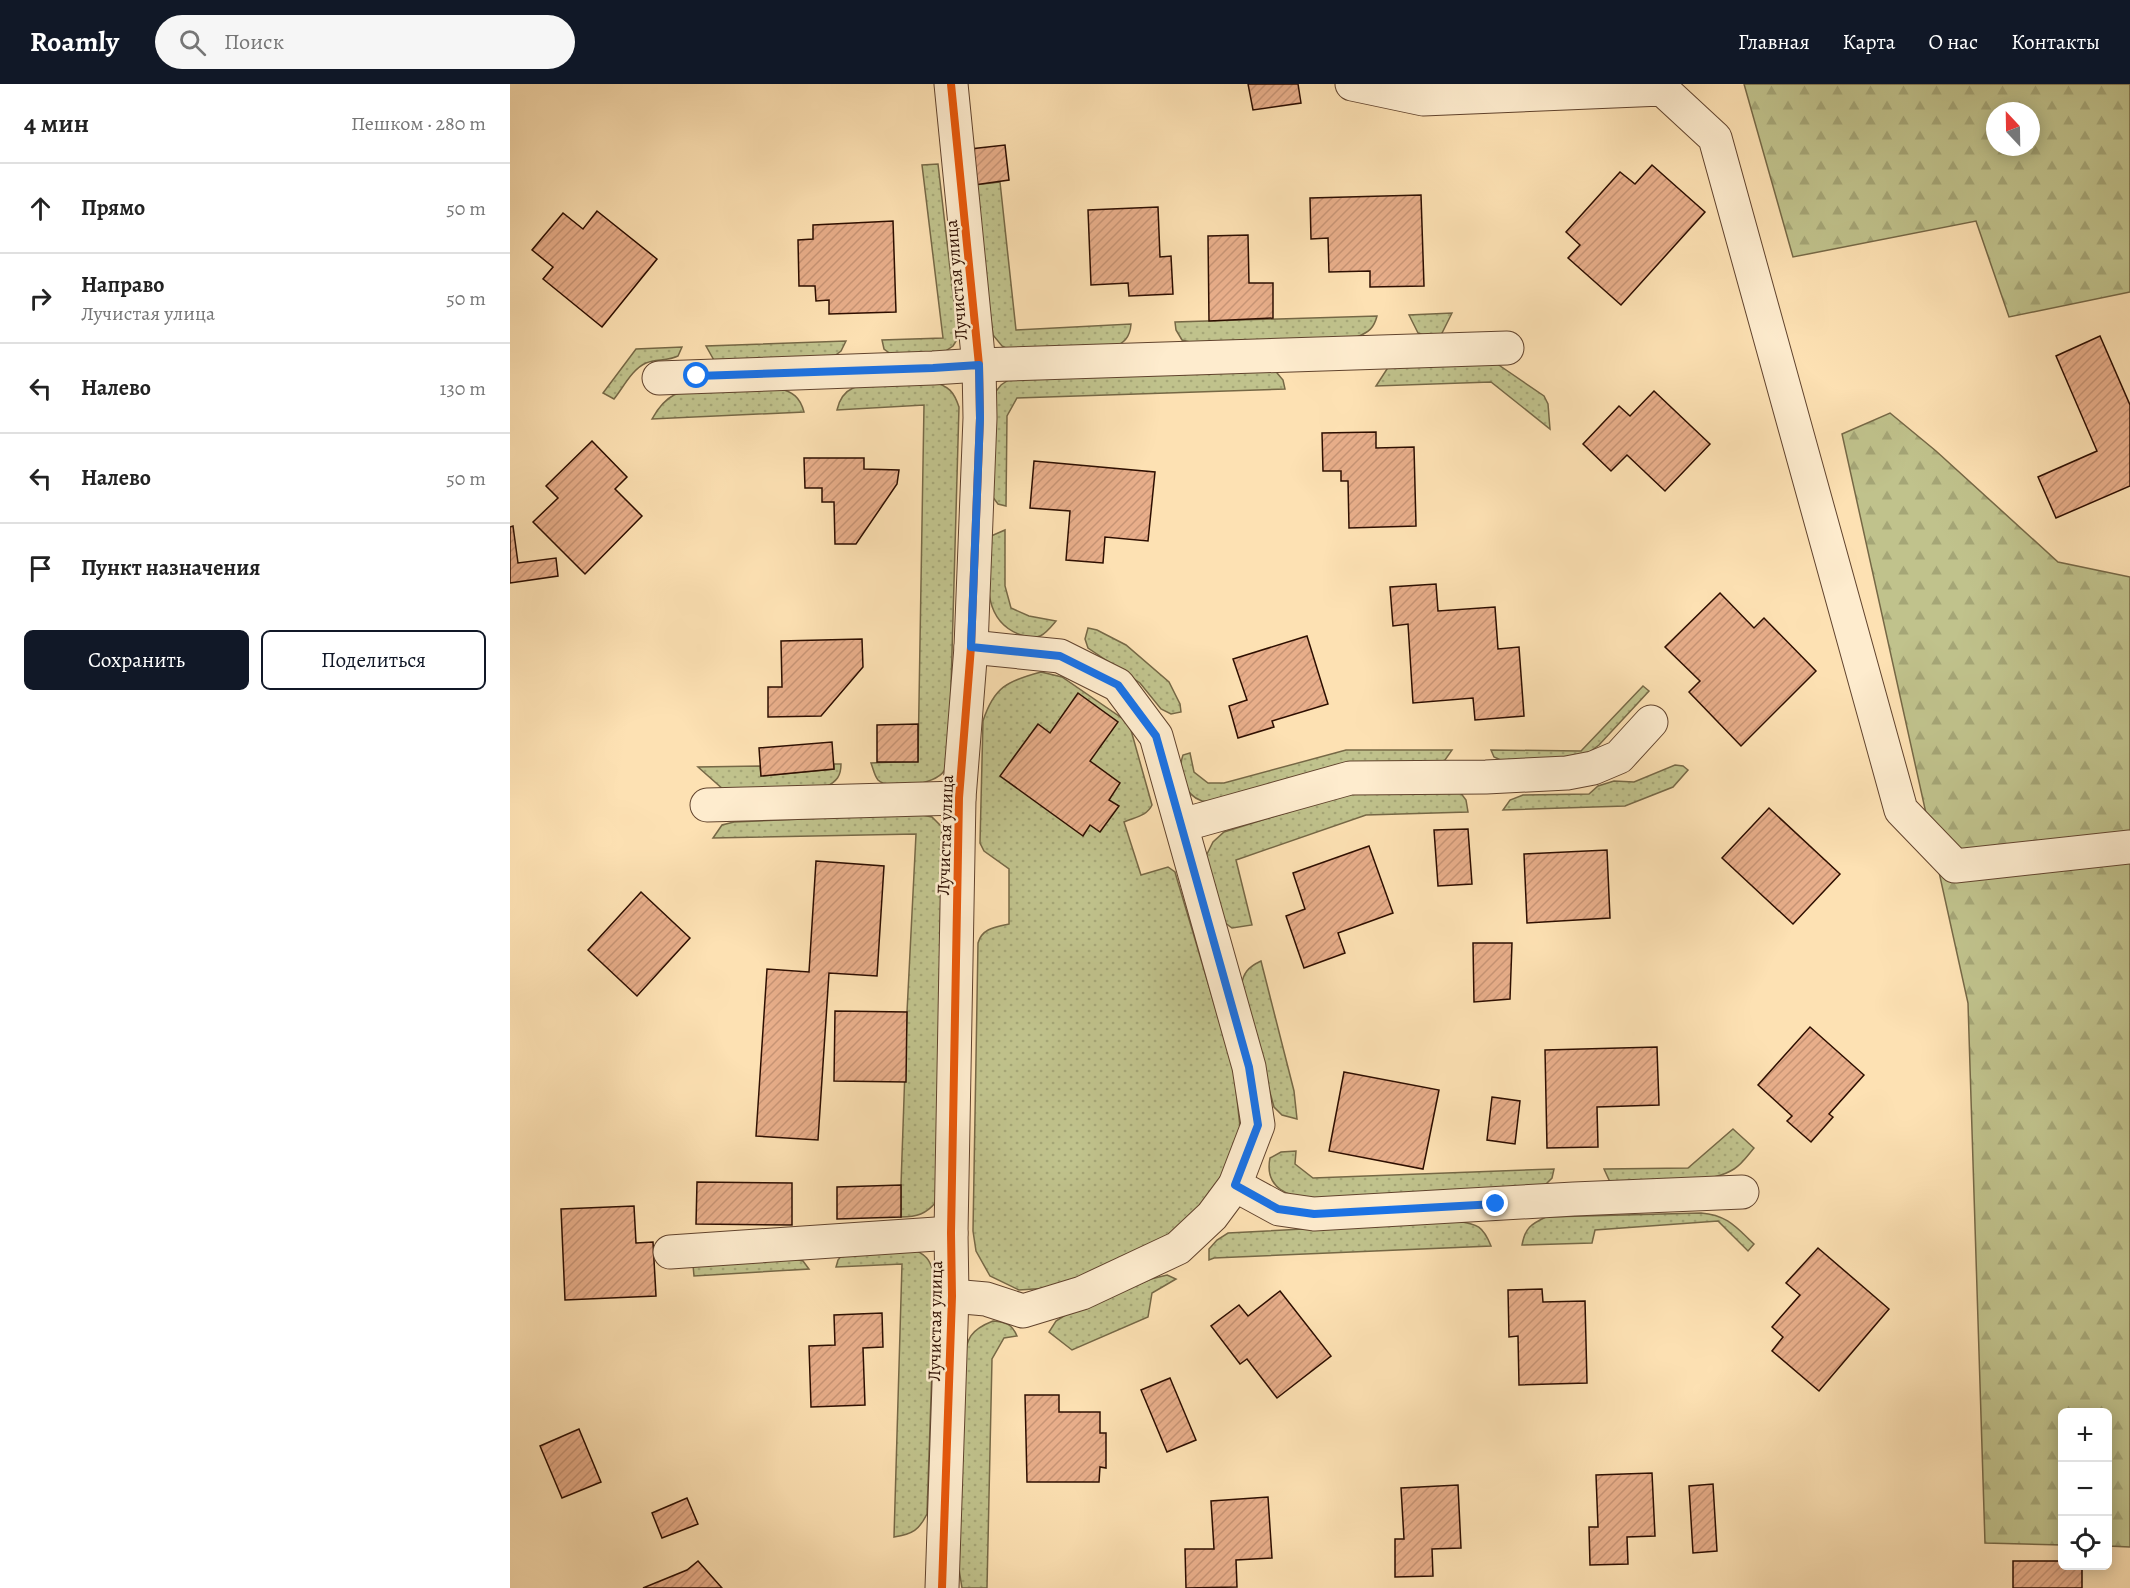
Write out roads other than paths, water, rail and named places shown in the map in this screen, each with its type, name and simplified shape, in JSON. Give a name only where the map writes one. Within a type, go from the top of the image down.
[{"type":"street","name":"Лучистая улица","points":[[942,1588],[952,1296],[951,1233],[959,798],[971,647],[980,418],[979,365],[951,84]]},
{"type":"street","points":[[1352,84],[1424,99],[1662,89],[1714,138],[1901,810],[1955,866],[2130,847]]},
{"type":"street","points":[[659,378],[1507,348]]},
{"type":"street","points":[[952,1296],[986,1299],[1023,1311],[1082,1293],[1178,1248],[1212,1216],[1235,1185],[1258,1125],[1249,1067],[1156,736],[1118,685],[1060,656],[971,647]]},
{"type":"street","points":[[1182,825],[1350,778],[1497,776],[1567,773],[1593,768],[1619,757],[1651,722]]},
{"type":"street","points":[[707,805],[959,798]]},
{"type":"street","points":[[1235,1185],[1278,1209],[1314,1214],[1742,1192]]},
{"type":"street","points":[[670,1252],[951,1233]]}]
